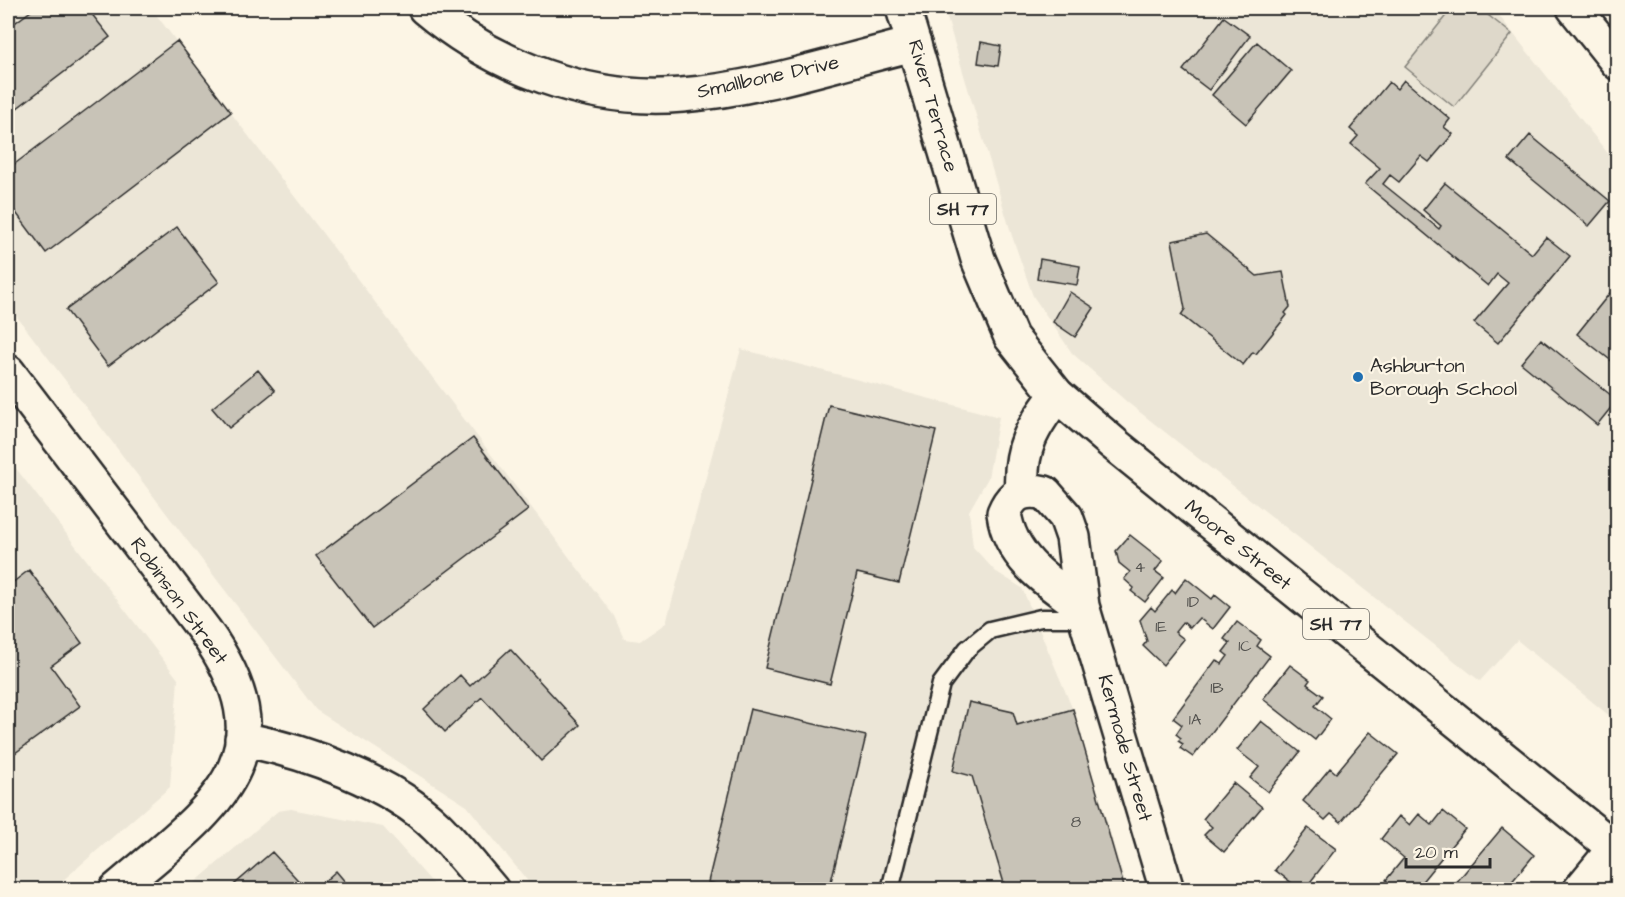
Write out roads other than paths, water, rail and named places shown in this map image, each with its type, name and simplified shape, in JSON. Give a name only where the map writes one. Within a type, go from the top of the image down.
[{"type":"street","name":"Smallbone Drive","points":[[424,8],[447,27],[483,49],[520,67],[558,81],[638,96],[682,95],[732,88],[915,44]]},
{"type":"street","name":"River Terrace","points":[[903,8],[978,259],[992,297],[1011,337],[1057,395]]},
{"type":"street","points":[[1574,8],[1617,63]]},
{"type":"street","name":"Robinson Street","points":[[8,372],[220,652],[239,697],[242,740],[238,758],[220,796],[202,815],[116,890]]},
{"type":"street","points":[[1057,395],[1037,420],[1026,445],[1020,468],[1022,491],[1013,495],[1004,513],[1011,539],[1034,570],[1084,612]]},
{"type":"street","name":"Moore Street","points":[[1057,395],[1114,444],[1616,848]]},
{"type":"street","name":"Kermode Street","points":[[1022,491],[1045,493],[1066,517],[1077,556],[1084,612],[1167,890]]},
{"type":"street","points":[[242,740],[285,750],[377,784],[405,801],[436,826],[492,890]]},
{"type":"street","points":[[1580,890],[1616,848]]},
{"type":"lane","points":[[890,890],[941,684],[966,649],[990,630],[1013,622],[1084,612]]},
{"type":"place","name":"Ashburton Borough School","points":[[1358,377]]}]
